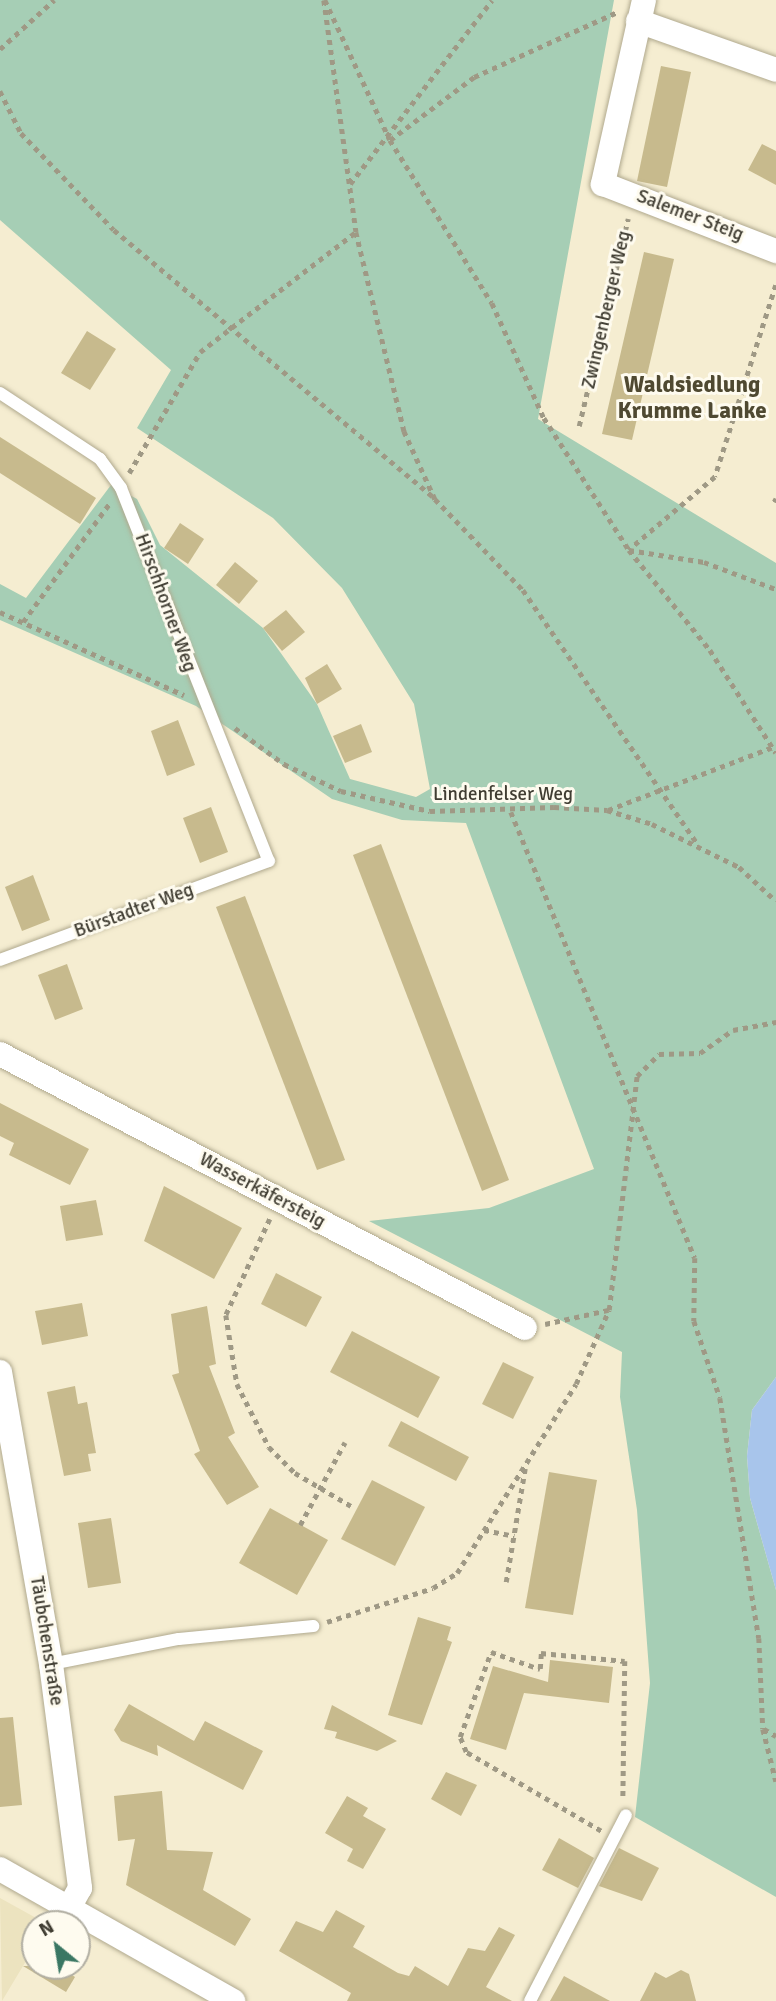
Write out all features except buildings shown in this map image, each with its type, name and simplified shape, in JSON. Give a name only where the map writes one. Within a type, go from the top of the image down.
[{"type":"street","points":[[642,7],[776,70]]},
{"type":"street","name":"Salemer Steig","points":[[642,7],[603,184],[776,251]]},
{"type":"street","name":"Wasserkäfersteig","points":[[0,1054],[526,1328]]},
{"type":"street","name":"Täubchenstraße","points":[[0,1372],[51,1664],[80,1888],[69,1908]]},
{"type":"street","points":[[0,1869],[233,2001]]},
{"type":"lane","name":"Hirschhorner Weg","points":[[0,393],[100,459],[121,488],[201,702],[269,861]]},
{"type":"lane","name":"Bürstadter Weg","points":[[0,960],[269,861]]},
{"type":"lane","points":[[51,1664],[179,1639],[313,1626]]},
{"type":"lane","points":[[530,2001],[626,1815]]},
{"type":"path","points":[[0,49],[54,0]]},
{"type":"path","points":[[324,0],[390,140],[492,303],[544,418],[629,550],[710,650],[775,749],[607,810]]},
{"type":"path","points":[[324,0],[356,232],[371,274],[391,391],[435,499]]},
{"type":"path","points":[[350,185],[390,140],[492,0]]},
{"type":"path","points":[[390,140],[474,77],[642,7]]},
{"type":"path","points":[[0,90],[21,133],[114,230],[229,331],[435,499],[523,590],[697,843]]},
{"type":"path","name":"Zwingenberger Weg","points":[[579,426],[630,214]]},
{"type":"path","points":[[23,622],[121,488],[200,352],[356,232]]},
{"type":"path","points":[[629,550],[715,477],[776,285]]},
{"type":"path","points":[[629,550],[704,562],[776,589]]},
{"type":"path","points":[[0,612],[201,702]]},
{"type":"path","name":"Lindenfelser Weg","points":[[232,725],[284,764],[341,791],[430,811],[607,810],[697,843],[739,867],[776,901]]},
{"type":"path","points":[[511,812],[695,1258],[694,1321],[720,1398],[759,1638],[763,1729],[776,1781]]},
{"type":"path","points":[[313,1626],[433,1588],[457,1573],[576,1384],[609,1310],[631,1103],[637,1076],[659,1055],[701,1053],[733,1030],[776,1022]]},
{"type":"path","points":[[279,1200],[235,1290],[227,1346],[249,1415],[269,1447],[320,1488],[351,1506]]},
{"type":"path","points":[[526,1328],[609,1310]]},
{"type":"path","points":[[300,1525],[345,1442]]},
{"type":"path","points":[[506,1583],[525,1467]]},
{"type":"path","points":[[484,1531],[514,1536]]},
{"type":"path","points":[[614,1839],[466,1752],[460,1737],[491,1652],[540,1670],[541,1653],[625,1661],[626,1815]]},
{"type":"path","points":[[763,1729],[776,1735]]},
{"type":"shaded area","points":[[0,1898],[22,1910],[21,1969],[2,2001]]},
{"type":"green space","points":[[0,0],[614,0],[538,419],[776,563],[776,1377],[752,1410],[747,1456],[750,1498],[776,1590],[776,1897],[635,1817],[650,1683],[637,1510],[620,1397],[622,1352],[369,1221],[489,1208],[594,1169],[466,823],[402,820],[332,799],[196,706],[0,620],[0,584],[26,598],[111,485],[137,499],[160,545],[263,628],[317,704],[350,779],[416,797],[430,789],[414,704],[342,588],[273,518],[137,428],[171,370],[0,220]]},
{"type":"water","points":[[776,1377],[776,1590],[750,1498],[747,1456],[752,1410]]},
{"type":"district","name":"Waldsiedlung Krumme Lanke","points":[[692,398]]}]
